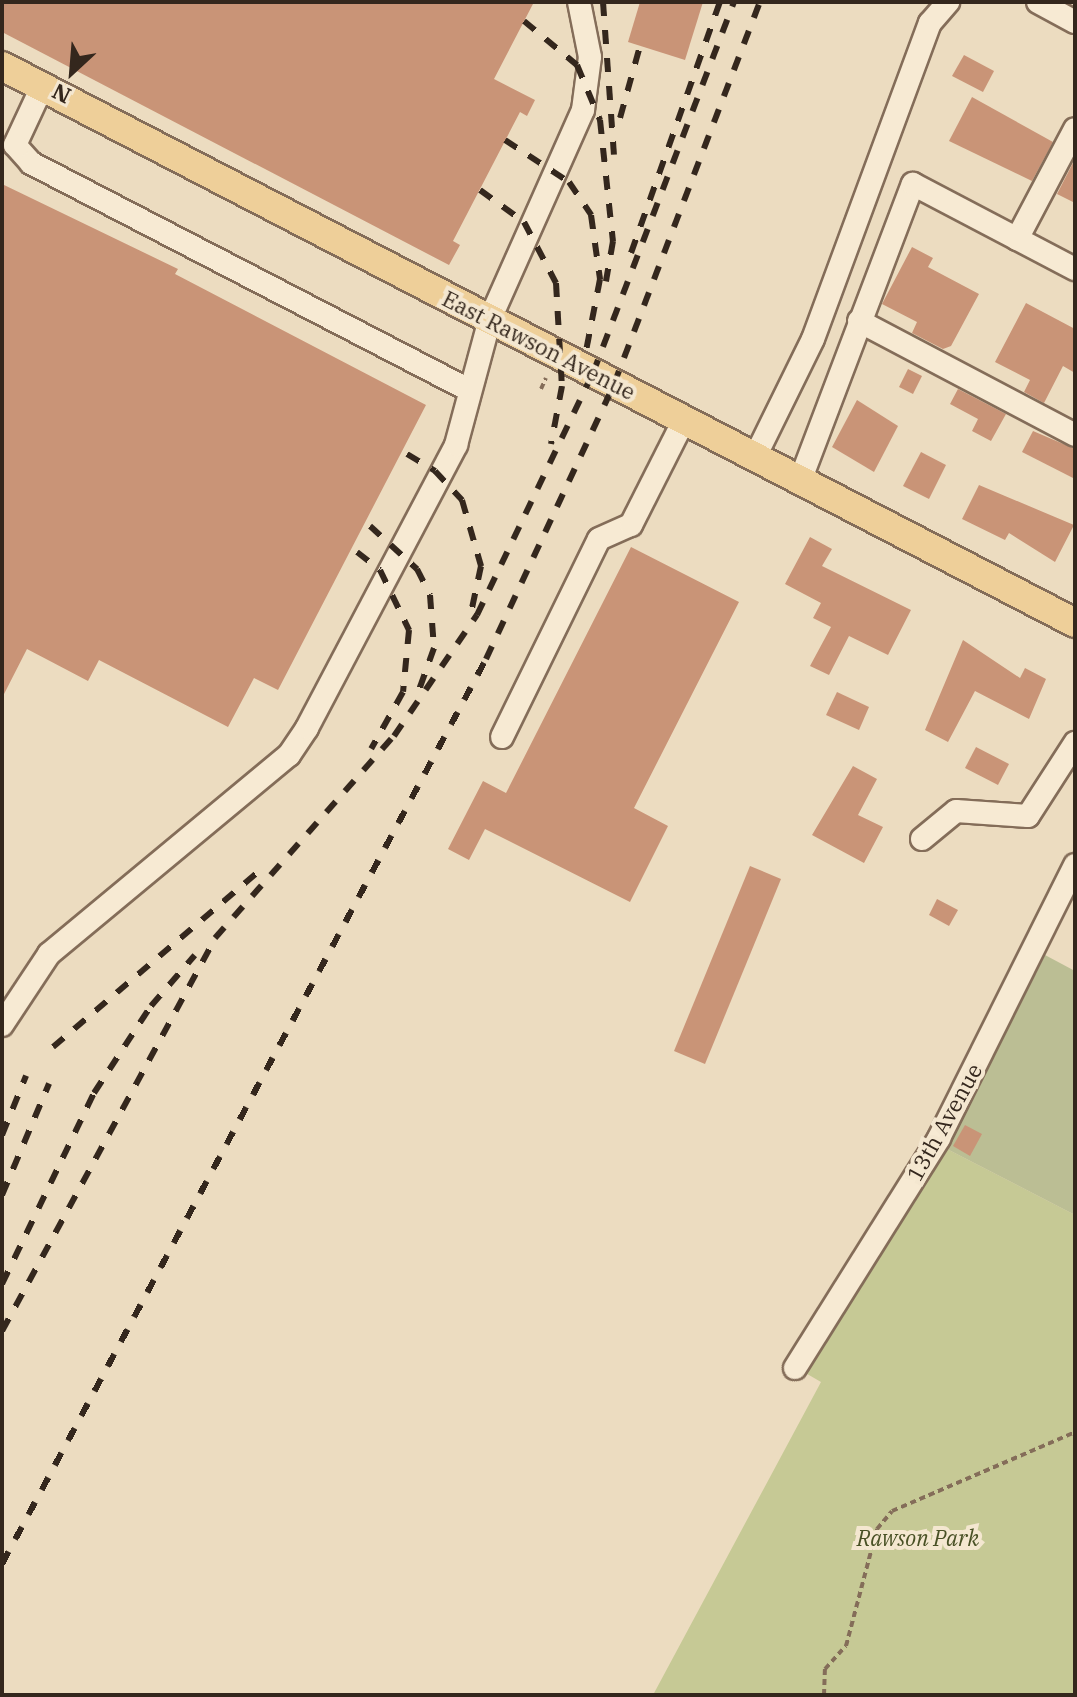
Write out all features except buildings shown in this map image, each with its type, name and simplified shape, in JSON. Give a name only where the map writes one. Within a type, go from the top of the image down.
[{"type":"main road","name":"East Rawson Avenue","points":[[2,66],[1075,623]]},
{"type":"street","points":[[2,1025],[49,954],[289,755],[441,477],[490,319],[590,89],[579,2]]},
{"type":"street","points":[[755,457],[813,339],[930,23],[948,2]]},
{"type":"street","points":[[1038,2],[1075,22]]},
{"type":"street","points":[[42,87],[15,145],[31,163],[468,390]]},
{"type":"street","points":[[1017,239],[1075,129]]},
{"type":"street","points":[[800,481],[913,184],[1075,269]]},
{"type":"street","points":[[859,321],[1075,435]]},
{"type":"street","points":[[502,737],[599,539],[631,525],[684,420]]},
{"type":"street","points":[[922,839],[956,811],[1028,816],[1075,743]]},
{"type":"street","name":"13th Avenue","points":[[795,1368],[939,1138],[1075,865]]},
{"type":"path","points":[[541,389],[546,378]]},
{"type":"path","points":[[824,1695],[825,1669],[846,1646],[877,1529],[892,1511],[1075,1432]]},
{"type":"green space","points":[[1045,955],[1075,971],[1075,1215],[945,1148]]},
{"type":"green space","name":"Rawson Park","points":[[945,1148],[1075,1215],[1075,1695],[653,1695],[821,1382],[802,1371]]},
{"type":"railway","points":[[603,2],[614,155]]},
{"type":"railway","points":[[631,253],[720,2]]},
{"type":"railway","points":[[2,1331],[215,938],[394,736],[477,615],[593,373],[734,2]]},
{"type":"railway","points":[[2,1564],[486,659],[614,384],[760,2]]},
{"type":"railway","points":[[524,21],[577,65],[600,120],[613,241],[606,281]]},
{"type":"railway","points":[[620,118],[640,46]]},
{"type":"railway","points":[[505,140],[569,182],[591,215],[600,279],[582,372]]},
{"type":"railway","points":[[480,190],[524,222],[556,283],[562,386],[551,444]]},
{"type":"railway","points":[[407,454],[435,471],[462,500],[481,566],[472,608]]},
{"type":"railway","points":[[370,526],[417,569],[430,595],[434,648],[419,690]]},
{"type":"railway","points":[[357,552],[380,570],[409,630],[403,692],[371,749]]},
{"type":"railway","points":[[53,1047],[259,871]]},
{"type":"railway","points":[[2,1284],[94,1093],[151,1006],[195,955]]},
{"type":"railway","points":[[2,1135],[26,1076]]},
{"type":"railway","points":[[2,1195],[49,1084]]}]
